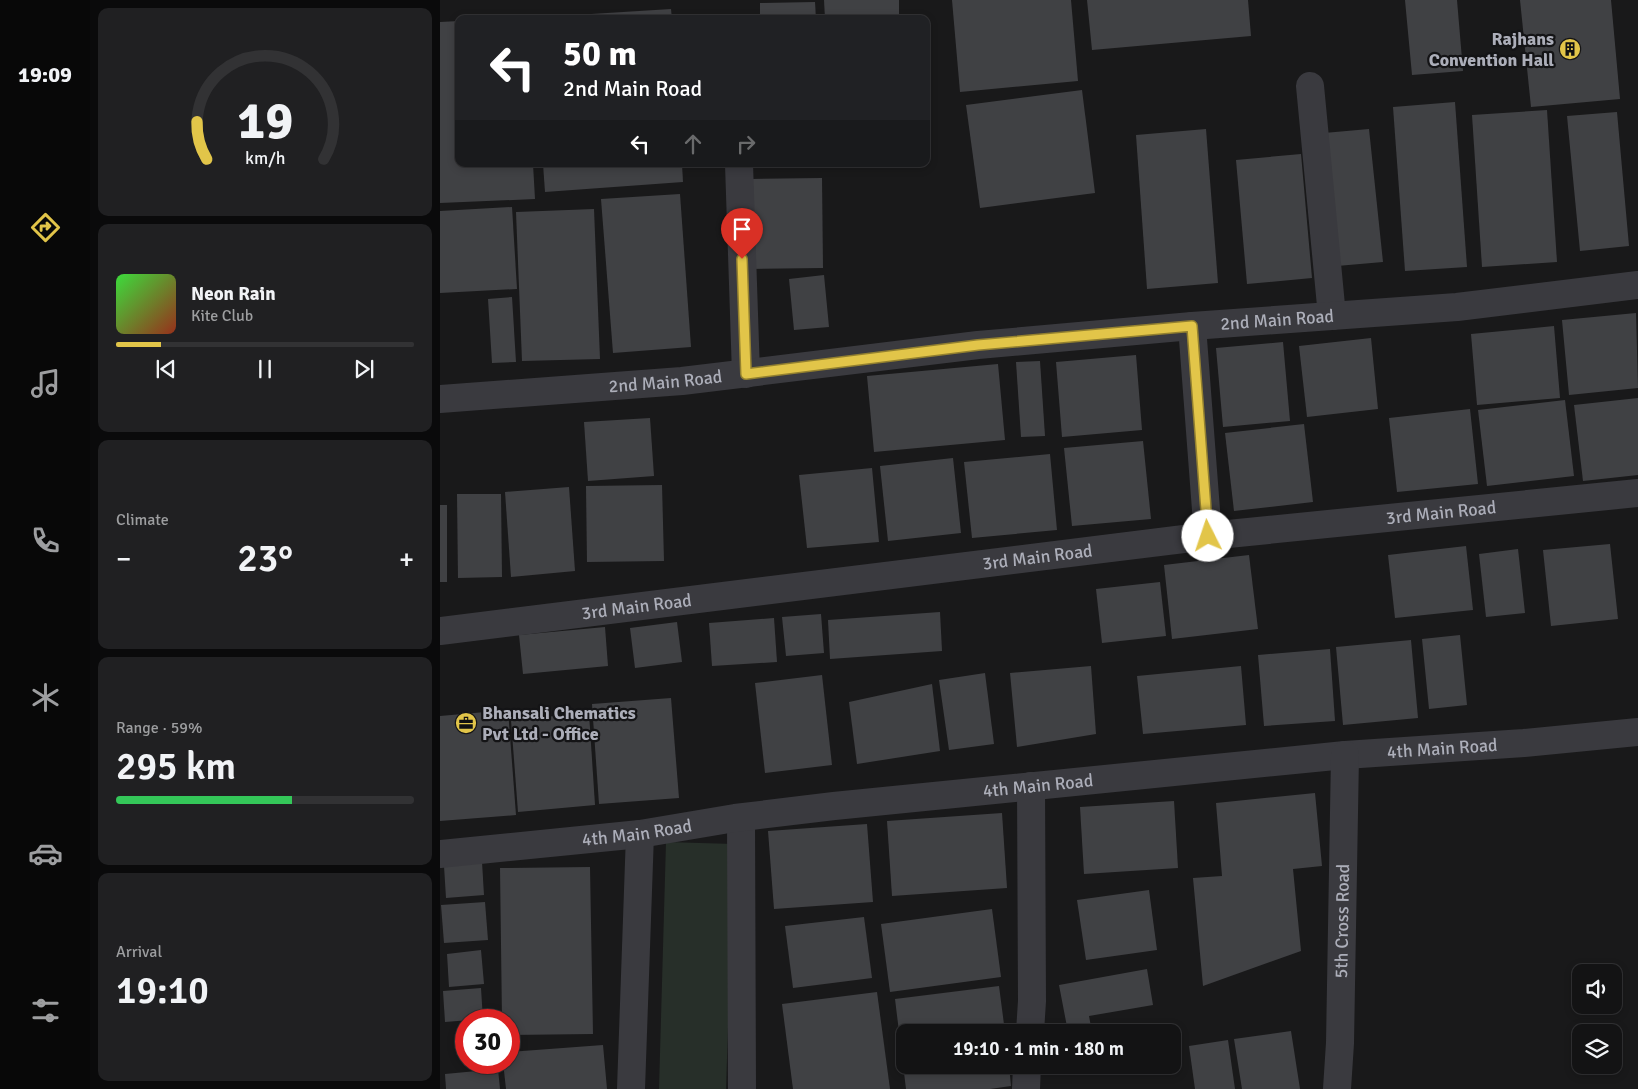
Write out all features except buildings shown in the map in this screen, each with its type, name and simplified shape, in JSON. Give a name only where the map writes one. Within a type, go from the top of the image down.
[{"type":"street","points":[[1310,86],[1332,316]]},
{"type":"street","points":[[739,167],[746,374]]},
{"type":"street","name":"2nd Main Road","points":[[440,399],[746,374],[978,345],[1192,326],[1457,307],[1638,285]]},
{"type":"street","points":[[1192,326],[1208,536]]},
{"type":"street","name":"3rd Main Road","points":[[440,631],[1208,536],[1638,494]]},
{"type":"street","name":"4th Main Road","points":[[440,854],[640,834],[742,818],[1031,786],[1345,755],[1524,743],[1638,732]]},
{"type":"street","name":"5th Cross Road","points":[[1337,1089],[1340,1034],[1345,755]]},
{"type":"street","points":[[1031,786],[1031,1024]]},
{"type":"street","points":[[742,818],[742,1089]]},
{"type":"street","points":[[631,1089],[640,834]]},
{"type":"street","points":[[1026,1089],[1027,1074]]},
{"type":"shaded area","points":[[666,842],[734,844],[726,1089],[659,1089]]},
{"type":"place","name":"Rajhans Convention Hall","points":[[1570,49]]},
{"type":"place","name":"Bhansali Chematics Pvt Ltd - Office","points":[[466,723]]},
{"type":"route","points":[[742,259],[746,374],[978,345],[1100,336],[1192,326],[1208,536]]}]
